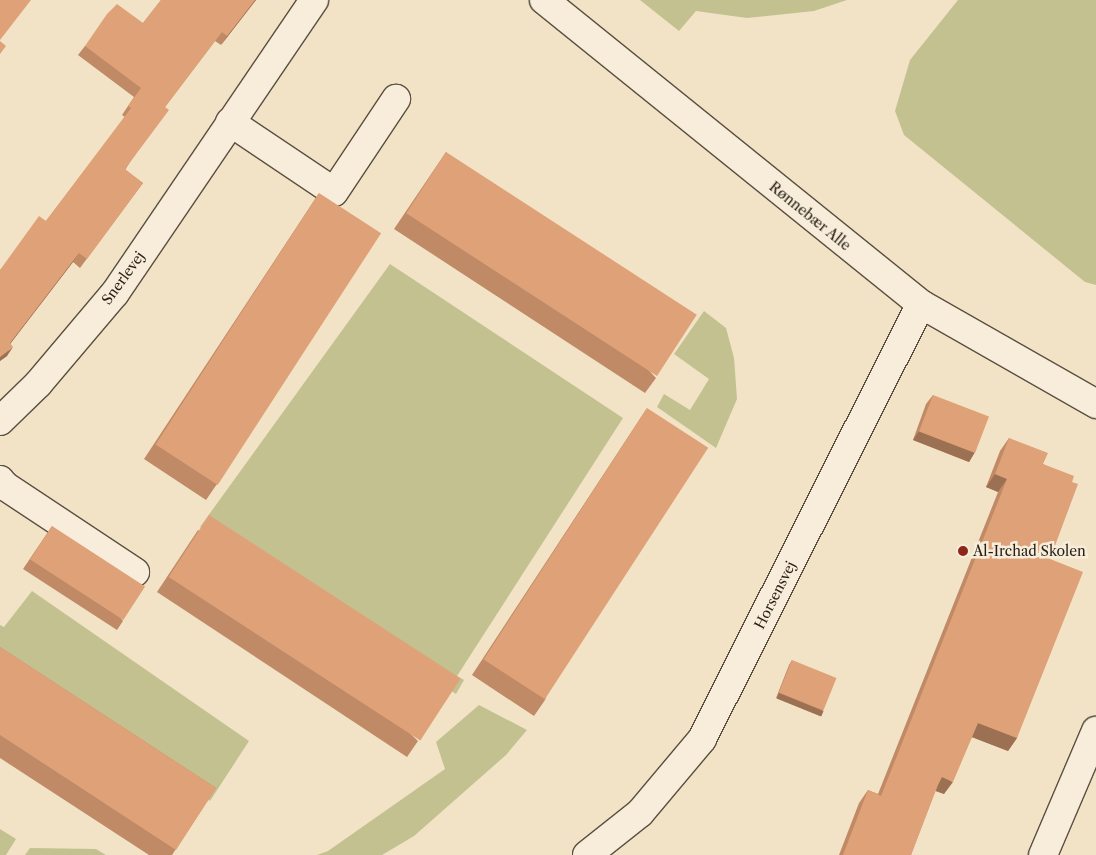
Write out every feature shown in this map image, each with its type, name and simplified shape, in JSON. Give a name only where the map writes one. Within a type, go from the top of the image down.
[{"type":"street","name":"Snerlevej","points":[[0,421],[38,384],[115,293],[314,0]]},
{"type":"street","name":"Rønnebær Alle","points":[[544,0],[921,304],[1096,404]]},
{"type":"street","points":[[230,122],[334,192],[396,99]]},
{"type":"street","name":"Horsensvej","points":[[587,855],[640,813],[702,739],[921,304]]},
{"type":"street","points":[[0,480],[5,486],[135,572]]},
{"type":"street","points":[[1043,855],[1096,731]]},
{"type":"shaded area","points":[[640,0],[847,0],[814,11],[747,18],[696,11],[679,31]]},
{"type":"shaded area","points":[[958,0],[1096,0],[1096,285],[1085,282],[904,135],[895,111],[910,60]]},
{"type":"shaded area","points":[[390,264],[623,418],[457,676],[464,680],[456,694],[200,527]]},
{"type":"shaded area","points":[[704,311],[726,328],[734,358],[737,399],[716,448],[657,407],[664,394],[690,410],[709,379],[674,354]]},
{"type":"shaded area","points":[[32,591],[249,741],[210,801],[0,666],[0,625],[4,627]]},
{"type":"shaded area","points":[[479,705],[527,730],[506,755],[414,836],[382,855],[317,855],[328,851],[445,769],[436,742]]},
{"type":"shaded area","points":[[0,829],[16,839],[6,855],[0,855]]},
{"type":"shaded area","points":[[30,848],[96,849],[106,855],[25,855]]},
{"type":"building","points":[[0,0],[31,0],[0,40]]},
{"type":"building","points":[[161,0],[255,0],[227,36],[222,32],[165,107],[169,110],[125,169],[143,183],[87,259],[79,253],[10,343],[13,347],[0,357],[0,270],[39,216],[46,221],[131,108],[128,106],[141,88],[85,46],[107,14],[117,4],[143,23]]},
{"type":"building","points":[[0,41],[6,46],[0,54]]},
{"type":"building","points":[[446,152],[697,315],[657,376],[406,213]]},
{"type":"building","points":[[319,193],[381,233],[218,485],[156,445]]},
{"type":"building","points":[[933,395],[989,417],[975,453],[919,431]]},
{"type":"building","points":[[647,408],[708,448],[545,699],[484,660]]},
{"type":"building","points":[[1009,438],[1048,453],[1043,464],[1074,476],[1072,482],[1078,484],[1050,559],[1083,572],[1017,738],[978,723],[953,782],[942,777],[911,855],[843,855],[868,790],[881,796],[1007,479],[995,474]]},
{"type":"building","points":[[209,515],[461,678],[420,740],[169,577]]},
{"type":"building","points":[[52,526],[145,586],[123,620],[30,560]]},
{"type":"building","points":[[0,647],[216,788],[176,850],[0,735]]},
{"type":"building","points":[[792,660],[837,678],[823,710],[779,692]]},
{"type":"place","name":"Al-Irchad Skolen","points":[[963,551]]}]
